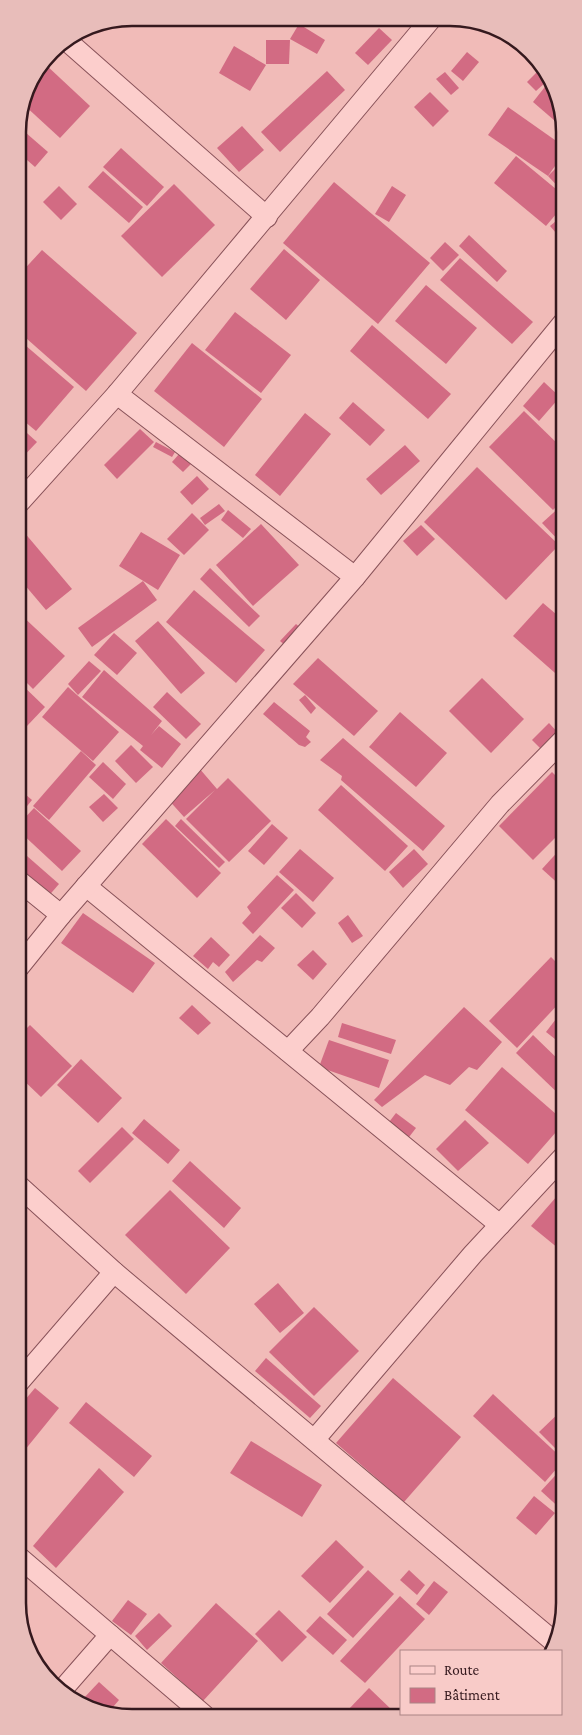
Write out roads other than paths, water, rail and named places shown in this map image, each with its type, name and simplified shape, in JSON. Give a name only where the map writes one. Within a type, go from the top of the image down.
[{"type":"street","points":[[26,495],[117,394],[426,26]]},
{"type":"street","points":[[72,45],[267,217]]},
{"type":"street","points":[[26,958],[86,886],[355,577],[556,330]]},
{"type":"street","points":[[117,394],[355,577]]},
{"type":"street","points":[[288,1051],[320,1017],[500,804],[556,747]]},
{"type":"street","points":[[86,886],[500,1225]]},
{"type":"street","points":[[26,887],[61,915]]},
{"type":"street","points":[[315,1439],[473,1254],[556,1165]]},
{"type":"street","points":[[26,1192],[114,1272],[550,1638]]},
{"type":"street","points":[[26,1375],[114,1272]]},
{"type":"street","points":[[26,1563],[197,1709]]},
{"type":"street","points":[[66,1685],[110,1635]]}]
